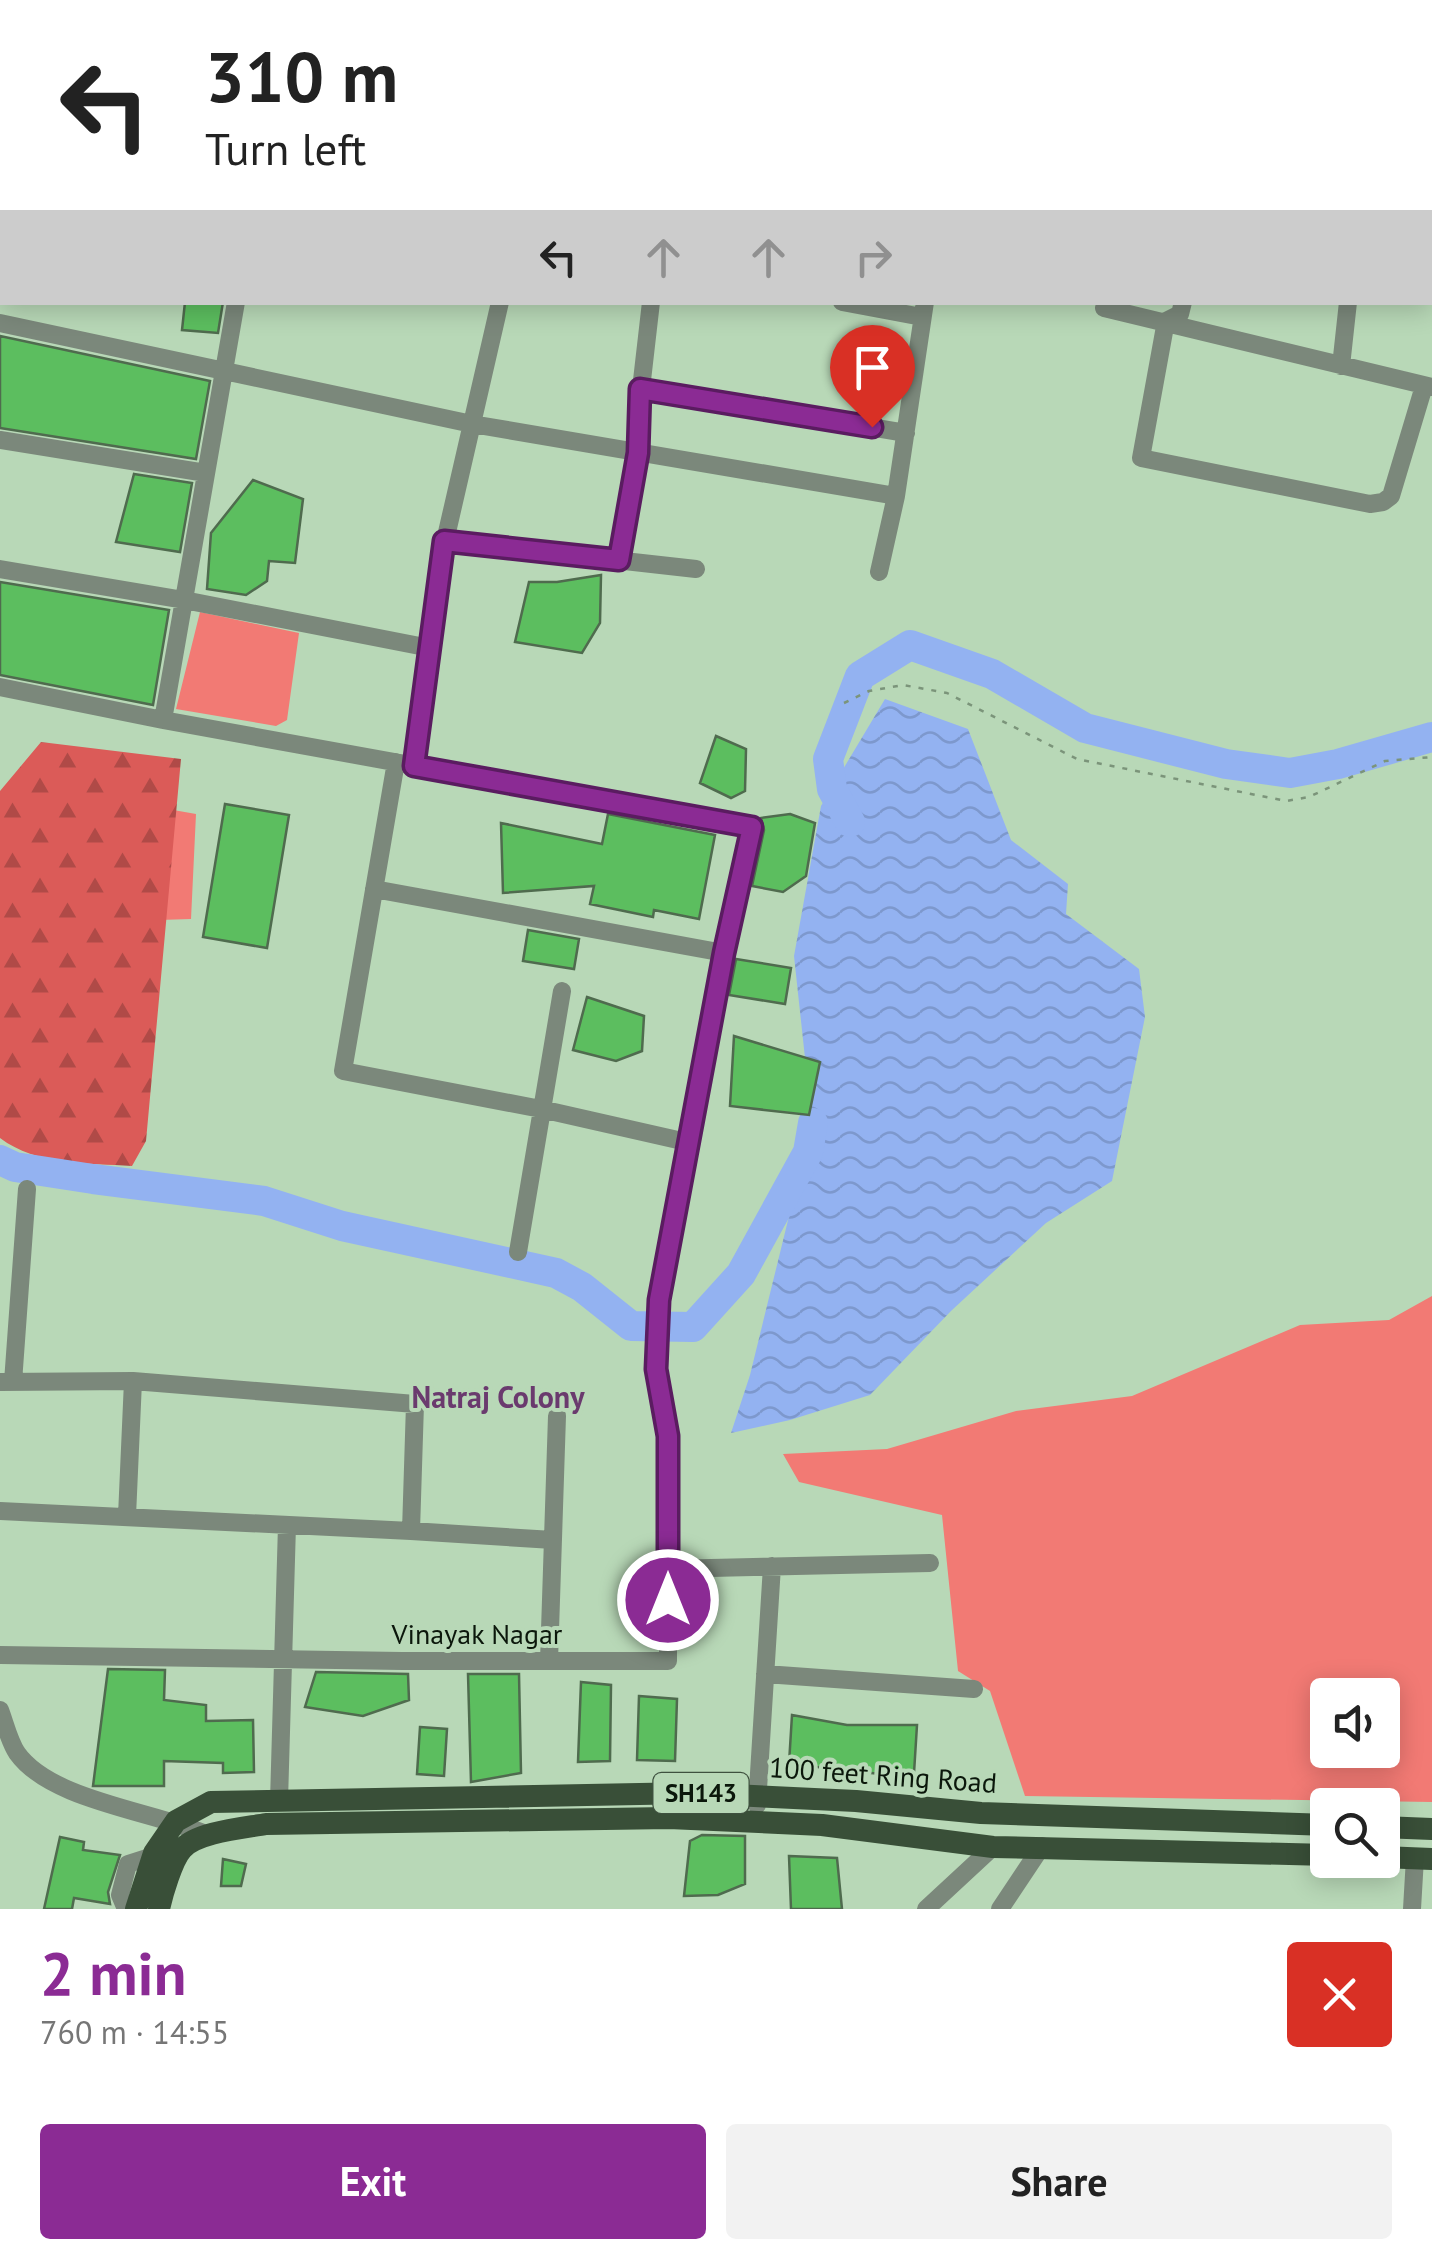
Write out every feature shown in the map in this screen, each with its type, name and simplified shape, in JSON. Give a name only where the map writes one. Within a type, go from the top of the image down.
[{"type":"main road","name":"100 feet Ring Road","points":[[176,1821],[211,1802],[692,1793],[856,1801],[981,1813],[1310,1825]]},
{"type":"main road","name":"100 feet Ring Road","points":[[208,1834],[266,1824],[669,1818],[822,1825],[992,1847],[1310,1855]]},
{"type":"main road","points":[[136,1909],[153,1856],[176,1821]]},
{"type":"main road","points":[[1400,1828],[1432,1829]]},
{"type":"main road","points":[[159,1909],[182,1848],[208,1834]]},
{"type":"street","points":[[162,720],[235,305]]},
{"type":"street","points":[[499,305],[444,541],[430,648],[374,890],[342,1071],[541,1109],[691,1144]]},
{"type":"street","points":[[619,560],[638,453],[640,389],[651,305]]},
{"type":"street","points":[[872,305],[923,310],[896,496],[879,572]]},
{"type":"street","points":[[1166,321],[1180,314],[1182,305]]},
{"type":"street","points":[[1341,366],[1348,305]]},
{"type":"street","points":[[1104,308],[1166,321],[1428,387],[1391,496],[1370,504],[1142,458],[1166,321]]},
{"type":"street","points":[[0,322],[472,424],[896,496]]},
{"type":"street","points":[[640,389],[906,433]]},
{"type":"street","points":[[0,440],[206,473]]},
{"type":"street","points":[[444,541],[696,569]]},
{"type":"street","points":[[0,569],[430,648]]},
{"type":"street","points":[[0,687],[752,827],[724,953],[659,1300],[656,1369],[668,1436],[668,1569],[930,1563]]},
{"type":"street","points":[[374,890],[724,953]]},
{"type":"street","points":[[518,1252],[562,991]]},
{"type":"street","points":[[27,1189],[7,1382],[133,1382],[415,1404],[411,1531]]},
{"type":"street","points":[[127,1516],[133,1382]]},
{"type":"street","points":[[549,1661],[557,1416]]},
{"type":"street","points":[[0,1511],[553,1540]]},
{"type":"street","points":[[280,1801],[286,1524]]},
{"type":"street","points":[[756,1822],[772,1566]]},
{"type":"street","name":"Vinayak Nagar","points":[[0,1655],[668,1661],[668,1569]]},
{"type":"street","points":[[765,1674],[974,1689]]},
{"type":"street","points":[[0,1710],[8,1753],[44,1778],[84,1796],[176,1821],[208,1834]]},
{"type":"street","points":[[1000,1909],[1042,1846]]},
{"type":"street","points":[[926,1909],[992,1847]]},
{"type":"street","points":[[126,1909],[120,1895],[128,1864],[153,1856]]},
{"type":"street","points":[[1412,1909],[1424,1859]]},
{"type":"path","points":[[844,703],[869,691],[903,685],[947,693],[1077,760],[1286,801],[1309,796],[1385,761],[1432,757]]},
{"type":"shaded area","points":[[200,612],[299,633],[287,720],[276,726],[176,709]]},
{"type":"shaded area","points":[[162,808],[196,814],[191,919],[159,920]]},
{"type":"shaded area","points":[[1432,1296],[1432,1802],[1400,1802],[1400,1788],[1310,1788],[1310,1800],[1025,1796],[990,1691],[958,1671],[942,1515],[799,1482],[783,1454],[887,1449],[1016,1411],[1132,1396],[1300,1325],[1389,1320]]},
{"type":"green space","points":[[41,742],[181,759],[146,1141],[132,1166],[46,1158],[0,1138],[0,791]]},
{"type":"water","points":[[885,699],[968,729],[1011,840],[1068,884],[1066,914],[1139,969],[1145,1017],[1112,1181],[1046,1223],[951,1311],[870,1395],[790,1420],[731,1433],[750,1375],[804,1155],[805,1058],[794,956],[821,806]]},
{"type":"building","points":[[185,305],[223,305],[218,333],[182,330]]},
{"type":"building","points":[[0,336],[210,381],[196,459],[0,428]]},
{"type":"building","points":[[134,474],[192,483],[180,552],[116,542]]},
{"type":"building","points":[[253,480],[303,499],[295,563],[269,561],[267,581],[246,595],[207,589],[211,533]]},
{"type":"building","points":[[601,575],[600,623],[582,653],[515,642],[529,582]]},
{"type":"building","points":[[0,582],[169,610],[153,705],[0,675]]},
{"type":"building","points":[[716,736],[746,749],[745,791],[731,798],[700,783]]},
{"type":"building","points":[[225,804],[289,815],[267,948],[203,937]]},
{"type":"building","points":[[608,814],[715,835],[699,919],[654,910],[653,917],[590,904],[594,886],[503,893],[501,823],[602,844]]},
{"type":"building","points":[[790,814],[815,823],[806,876],[783,892],[752,886],[764,830],[761,818]]},
{"type":"building","points":[[528,930],[579,939],[574,969],[523,961]]},
{"type":"building","points":[[736,959],[791,968],[785,1004],[729,995]]},
{"type":"building","points":[[587,997],[644,1016],[642,1051],[616,1061],[573,1050]]},
{"type":"building","points":[[734,1036],[820,1062],[809,1115],[730,1106]]},
{"type":"building","points":[[108,1669],[165,1670],[164,1700],[206,1705],[206,1721],[253,1720],[254,1772],[223,1773],[223,1763],[164,1761],[164,1786],[93,1786]]},
{"type":"building","points":[[316,1672],[408,1674],[409,1700],[363,1716],[305,1707]]},
{"type":"building","points":[[468,1674],[519,1674],[521,1773],[471,1782]]},
{"type":"building","points":[[581,1682],[611,1685],[610,1761],[578,1762]]},
{"type":"building","points":[[639,1696],[677,1699],[675,1761],[637,1760]]},
{"type":"building","points":[[792,1715],[847,1725],[917,1725],[914,1773],[880,1774],[789,1764]]},
{"type":"building","points":[[420,1727],[447,1729],[444,1776],[417,1774]]},
{"type":"building","points":[[702,1835],[745,1836],[745,1884],[718,1895],[684,1896],[690,1841]]},
{"type":"building","points":[[60,1837],[84,1842],[83,1850],[120,1855],[108,1892],[110,1904],[74,1898],[72,1909],[44,1909]]},
{"type":"building","points":[[789,1856],[837,1858],[842,1909],[791,1909]]},
{"type":"building","points":[[223,1859],[246,1864],[241,1886],[221,1886]]},
{"type":"waterway","points":[[850,822],[832,789],[828,759],[860,676],[910,645],[992,674],[1085,728],[1226,764],[1290,773],[1338,764],[1432,737]]},
{"type":"waterway","points":[[0,1160],[15,1167],[264,1201],[342,1226],[556,1273],[582,1287],[631,1326],[693,1327],[741,1274],[808,1152],[813,1123]]},
{"type":"district","name":"Natraj Colony","points":[[498,1398]]},
{"type":"route","points":[[668,1600],[668,1436],[656,1369],[659,1300],[724,953],[752,827],[414,766],[444,541],[619,560],[638,453],[640,389],[872,427]]}]
